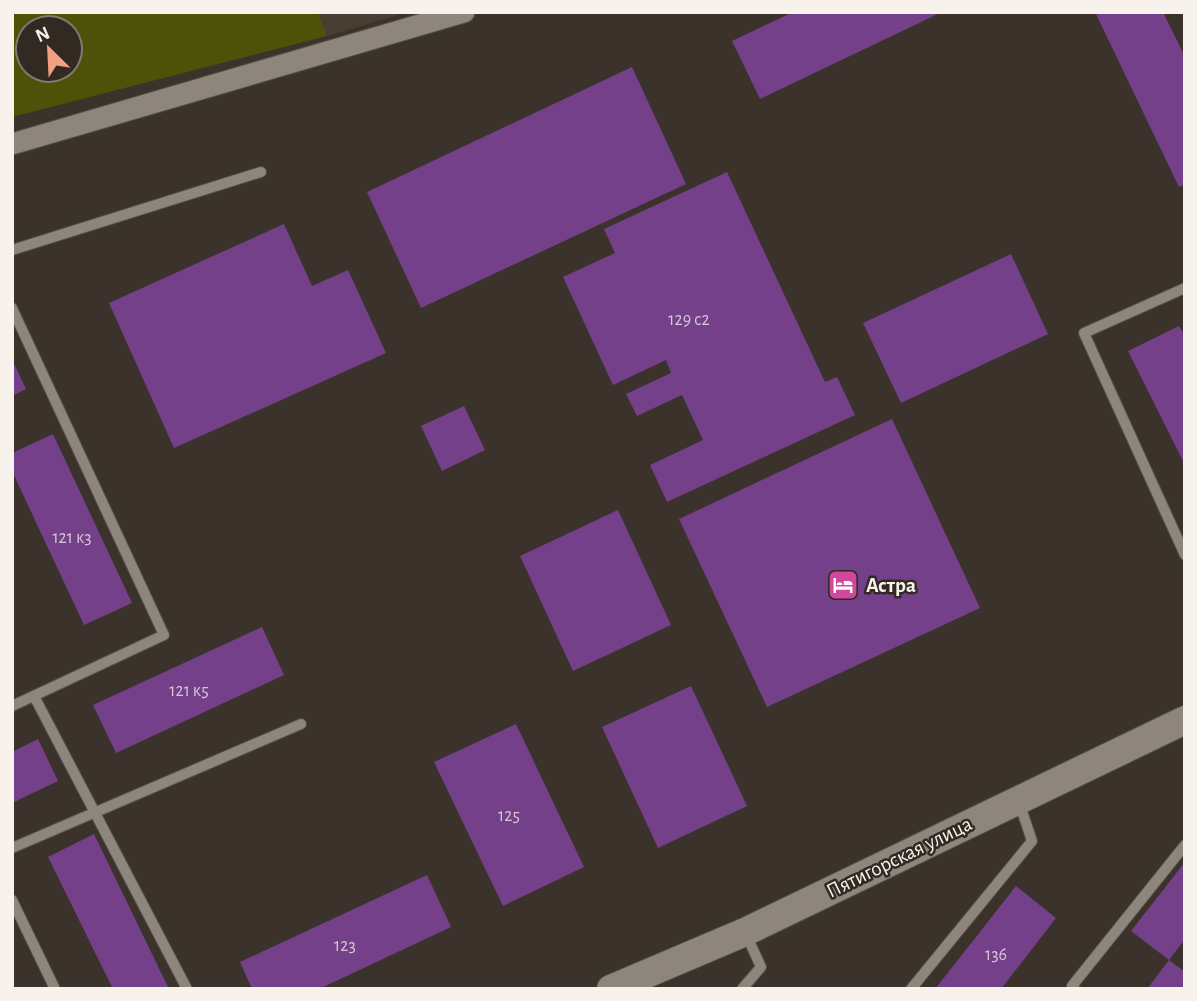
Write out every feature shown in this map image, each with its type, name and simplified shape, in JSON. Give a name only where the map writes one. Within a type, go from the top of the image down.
[{"type":"main road","name":"Пятигорская улица","points":[[611,989],[745,932],[1185,720]]},
{"type":"street","points":[[12,144],[464,12]]},
{"type":"lane","points":[[12,250],[261,172]]},
{"type":"lane","points":[[1185,288],[1084,334],[1185,555]]},
{"type":"lane","points":[[12,308],[164,635],[12,706]]},
{"type":"lane","points":[[34,696],[187,989]]},
{"type":"lane","points":[[12,848],[301,724]]},
{"type":"lane","points":[[911,989],[1032,841],[1019,800]]},
{"type":"lane","points":[[1075,989],[1072,986],[1185,845]]},
{"type":"lane","points":[[12,900],[55,989]]},
{"type":"lane","points":[[742,989],[761,967],[745,932]]},
{"type":"shaded area","points":[[12,12],[318,12],[327,36],[12,117]]},
{"type":"shaded area","points":[[318,12],[409,12],[327,36]]},
{"type":"building","points":[[793,12],[942,12],[760,99],[732,41]]},
{"type":"building","points":[[1095,12],[1163,12],[1185,57],[1185,184],[1179,187]]},
{"type":"building","points":[[632,67],[686,184],[421,308],[367,192]]},
{"type":"building","points":[[727,172],[825,382],[837,377],[855,415],[667,502],[650,465],[703,440],[682,395],[637,416],[626,394],[671,373],[666,360],[613,385],[563,277],[615,253],[604,229]]},
{"type":"building","points":[[284,224],[312,286],[348,270],[386,353],[174,448],[109,303]]},
{"type":"building","points":[[1011,254],[1048,334],[901,403],[863,323]]},
{"type":"building","points":[[1179,326],[1185,336],[1185,465],[1128,351]]},
{"type":"building","points":[[12,359],[26,389],[12,396]]},
{"type":"building","points":[[464,406],[485,450],[442,471],[421,426]]},
{"type":"building","points":[[892,419],[980,608],[767,707],[679,519]]},
{"type":"building","points":[[53,434],[132,603],[84,625],[12,471],[12,453]]},
{"type":"building","points":[[618,510],[671,625],[573,671],[520,556]]},
{"type":"building","points":[[262,627],[284,675],[116,753],[93,705]]},
{"type":"building","points":[[691,686],[747,806],[658,848],[602,727]]},
{"type":"building","points":[[516,724],[584,867],[503,906],[434,762]]},
{"type":"building","points":[[38,739],[58,781],[12,803],[12,752]]},
{"type":"building","points":[[94,834],[169,989],[113,989],[48,857]]},
{"type":"building","points":[[1185,862],[1185,939],[1169,960],[1131,931]]},
{"type":"building","points":[[427,875],[451,927],[319,989],[252,989],[240,962]]},
{"type":"building","points":[[1016,886],[1056,918],[1001,989],[935,989]]},
{"type":"building","points":[[1169,960],[1185,972],[1185,989],[1147,989]]},
{"type":"place","name":"Астра","points":[[843,585]]}]
